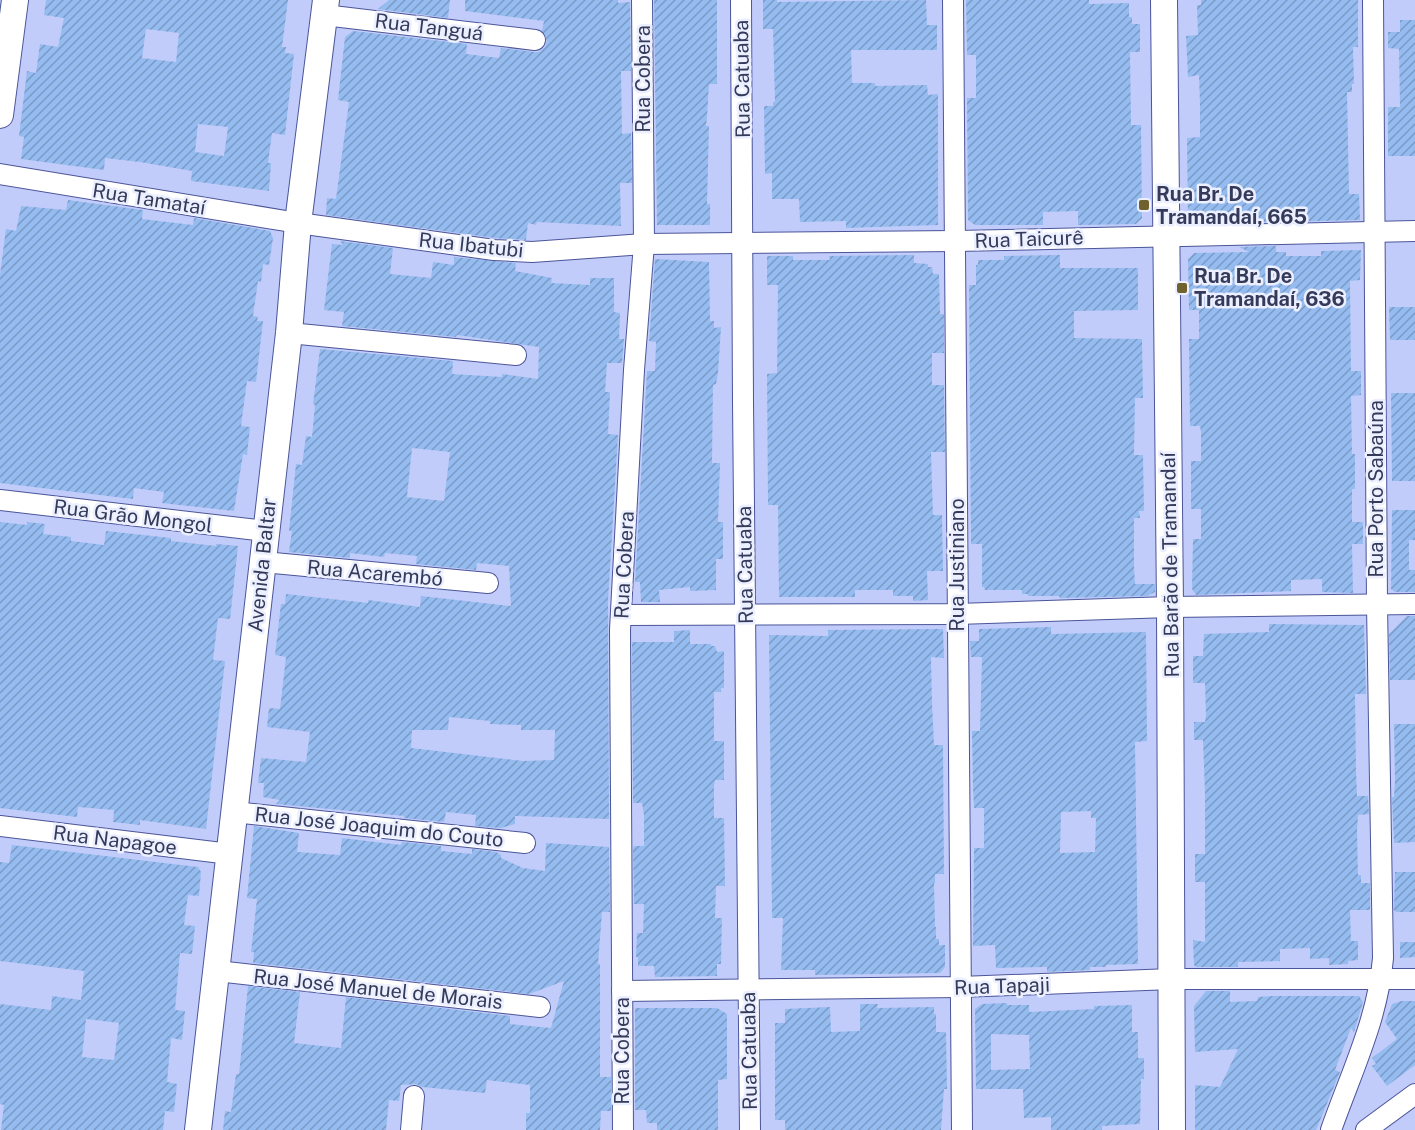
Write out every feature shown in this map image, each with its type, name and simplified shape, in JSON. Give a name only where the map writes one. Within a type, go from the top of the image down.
[{"type":"street","points":[[0,115],[15,0]]},
{"type":"street","name":"Rua Cobera","points":[[623,1130],[621,615],[634,370],[644,244],[642,0]]},
{"type":"street","name":"Rua Catuaba","points":[[741,0],[750,1130]]},
{"type":"street","name":"Rua Justiniano","points":[[953,0],[962,1130]]},
{"type":"street","name":"Rua Barão de Tramandaí","points":[[1164,0],[1172,1130]]},
{"type":"street","name":"Rua Porto Sabaúna","points":[[1331,1130],[1373,1017],[1381,979],[1384,933],[1377,605],[1373,0]]},
{"type":"street","name":"Rua Tanguá","points":[[325,7],[535,40]]},
{"type":"street","name":"Avenida Baltar","points":[[198,1130],[289,333],[298,224],[325,7]]},
{"type":"street","name":"Rua Tamataí","points":[[0,174],[298,224]]},
{"type":"street","name":"Rua Ibatubi","points":[[298,224],[494,250],[532,252],[644,244]]},
{"type":"street","name":"Rua Taicurê","points":[[644,244],[956,241],[1415,231]]},
{"type":"street","points":[[289,333],[516,355]]},
{"type":"street","name":"Rua Grão Mongol","points":[[0,500],[266,531]]},
{"type":"street","name":"Rua Acarembó","points":[[263,562],[488,583]]},
{"type":"street","points":[[621,615],[957,614],[1170,607],[1415,604]]},
{"type":"street","name":"Rua José Joaquim do Couto","points":[[234,812],[525,843]]},
{"type":"street","name":"Rua Napagoe","points":[[0,826],[230,854]]},
{"type":"street","name":"Rua José Manuel de Morais","points":[[217,971],[540,1007]]},
{"type":"street","name":"Rua Tapaji","points":[[622,991],[960,987],[1172,979],[1415,979]]},
{"type":"street","points":[[1366,1130],[1415,1094]]},
{"type":"street","points":[[411,1130],[414,1096]]},
{"type":"building","points":[[46,0],[288,0],[282,47],[286,47],[285,53],[294,54],[285,135],[272,133],[268,163],[271,163],[269,191],[191,181],[192,171],[140,162],[105,158],[104,170],[21,159],[24,137],[19,136],[27,71],[36,73],[40,44],[58,47],[64,18],[44,15]],"holes":[[[146,29],[179,33],[176,62],[142,58]],[[198,124],[228,127],[224,156],[195,152]]]},
{"type":"building","points":[[389,0],[450,0],[448,18],[378,9]]},
{"type":"building","points":[[465,0],[618,0],[618,3],[630,2],[631,71],[621,71],[622,134],[631,133],[632,183],[620,183],[621,226],[528,223],[526,240],[495,238],[326,215],[327,198],[336,199],[349,102],[338,100],[345,37],[353,31],[467,44],[466,54],[499,58],[501,48],[539,52],[545,47],[547,41],[542,31],[544,21],[465,11]]},
{"type":"building","points":[[654,0],[717,0],[717,84],[709,84],[706,126],[709,126],[707,204],[710,204],[710,225],[657,225]]},
{"type":"building","points":[[763,0],[777,0],[777,2],[926,0],[927,25],[937,25],[937,50],[851,50],[852,83],[875,83],[875,86],[927,85],[928,95],[938,94],[938,225],[846,228],[846,221],[800,222],[799,199],[772,199],[772,173],[765,174],[764,106],[773,106],[775,102],[773,29],[763,29]]},
{"type":"building","points":[[966,0],[1089,0],[1089,4],[1129,3],[1129,17],[1132,17],[1132,24],[1140,24],[1140,52],[1130,52],[1131,125],[1141,125],[1142,218],[1136,224],[1078,225],[1078,211],[1043,212],[1043,225],[975,225],[968,220],[967,98],[976,98],[976,55],[967,55]]},
{"type":"building","points":[[1201,0],[1358,0],[1358,47],[1353,47],[1354,84],[1352,84],[1352,92],[1347,92],[1349,194],[1359,194],[1360,220],[1192,224],[1188,222],[1187,138],[1200,137],[1200,104],[1199,75],[1188,77],[1186,36],[1198,35],[1197,5],[1201,5]]},
{"type":"building","points":[[1400,20],[1415,20],[1415,156],[1388,156],[1388,107],[1400,107],[1399,49],[1388,48],[1388,32],[1400,32]]},
{"type":"building","points":[[68,200],[143,210],[142,219],[193,225],[194,218],[270,231],[273,238],[269,265],[263,264],[253,316],[258,317],[257,321],[263,321],[256,382],[247,381],[241,426],[250,427],[247,455],[243,454],[234,511],[162,503],[164,492],[134,488],[133,499],[0,483],[0,275],[6,229],[16,231],[21,206],[66,210]]},
{"type":"building","points":[[340,241],[393,248],[390,274],[431,278],[433,262],[454,265],[454,257],[516,263],[515,271],[552,278],[551,283],[590,285],[590,278],[614,278],[614,312],[620,313],[619,339],[624,339],[622,363],[607,363],[605,392],[610,392],[608,434],[618,435],[608,602],[609,819],[515,816],[515,824],[501,828],[475,826],[476,815],[446,812],[444,822],[276,804],[280,800],[263,797],[264,783],[258,783],[261,758],[306,762],[310,732],[267,727],[269,708],[280,709],[286,657],[275,655],[281,604],[285,604],[286,594],[368,603],[368,600],[420,607],[421,596],[511,606],[509,566],[477,563],[476,570],[416,564],[417,556],[385,553],[384,557],[350,553],[350,558],[289,552],[296,464],[302,465],[306,436],[312,437],[315,405],[313,404],[320,349],[453,361],[452,374],[502,377],[502,374],[538,379],[539,347],[457,335],[456,337],[342,326],[344,312],[324,310],[332,244],[343,245]],"holes":[[[412,448],[450,452],[444,501],[407,497]],[[449,717],[490,721],[490,724],[521,725],[521,730],[555,730],[554,760],[523,761],[411,748],[412,730],[448,730]]]},
{"type":"building","points":[[1276,246],[1276,252],[1286,252],[1286,256],[1321,256],[1321,251],[1361,250],[1360,280],[1350,281],[1351,371],[1361,371],[1361,395],[1351,396],[1352,454],[1355,454],[1352,522],[1363,522],[1363,544],[1352,544],[1353,593],[1322,592],[1322,579],[1291,580],[1291,591],[1196,595],[1192,589],[1193,539],[1201,539],[1201,509],[1191,509],[1191,461],[1201,461],[1201,432],[1200,426],[1190,426],[1189,339],[1199,339],[1199,310],[1189,310],[1188,259],[1194,253],[1249,252],[1239,247]]},
{"type":"building","points":[[914,255],[914,263],[928,264],[928,267],[932,267],[933,274],[939,274],[940,314],[944,314],[944,353],[932,353],[932,385],[944,385],[945,452],[931,452],[933,515],[942,515],[943,571],[927,571],[928,600],[913,601],[913,596],[893,596],[893,590],[855,590],[855,597],[779,597],[778,505],[768,505],[767,374],[777,373],[778,285],[767,285],[767,256],[793,256],[793,260],[830,260],[829,256]]},
{"type":"building","points":[[1060,255],[1060,268],[1138,268],[1138,310],[1074,311],[1074,338],[1142,339],[1143,398],[1135,398],[1134,455],[1143,455],[1144,511],[1139,511],[1140,518],[1134,518],[1134,567],[1135,584],[1155,584],[1155,592],[1147,596],[1060,598],[1059,596],[1028,596],[1028,594],[1022,594],[1022,590],[985,590],[982,587],[982,544],[971,544],[969,285],[976,285],[978,260],[1004,260],[1004,256]]},
{"type":"building","points":[[655,259],[709,262],[710,321],[714,321],[714,328],[721,327],[718,373],[716,384],[713,385],[712,463],[720,463],[718,522],[723,522],[723,559],[716,559],[716,590],[690,591],[690,587],[659,590],[660,602],[641,602],[640,582],[635,582],[647,371],[655,371],[656,342],[649,341]]},
{"type":"building","points":[[1389,307],[1415,307],[1415,340],[1390,340]]},
{"type":"building","points":[[1391,393],[1415,393],[1415,481],[1392,481]]},
{"type":"building","points":[[1392,510],[1415,510],[1415,540],[1409,540],[1409,570],[1415,570],[1415,592],[1395,592],[1391,589]]},
{"type":"building","points":[[0,522],[45,524],[43,534],[71,537],[71,541],[104,545],[106,531],[171,538],[171,541],[238,546],[230,619],[218,618],[213,660],[225,661],[206,829],[140,820],[140,825],[113,822],[114,810],[78,807],[77,817],[0,808]]},
{"type":"building","points":[[1407,616],[1415,616],[1415,680],[1390,680],[1389,634]]},
{"type":"building","points":[[1269,624],[1364,625],[1366,694],[1355,694],[1356,770],[1357,796],[1368,796],[1369,814],[1358,815],[1357,832],[1358,875],[1361,875],[1361,883],[1370,883],[1370,910],[1350,910],[1351,941],[1358,941],[1358,960],[1348,961],[1348,964],[1329,965],[1329,958],[1310,959],[1310,948],[1280,949],[1280,961],[1238,962],[1238,967],[1196,967],[1193,940],[1205,942],[1205,882],[1195,882],[1195,854],[1205,854],[1205,793],[1203,740],[1194,740],[1194,722],[1205,722],[1206,715],[1205,683],[1193,683],[1193,656],[1203,656],[1204,634],[1269,632]]},
{"type":"building","points":[[1051,627],[1051,634],[1146,632],[1147,741],[1135,742],[1138,964],[1106,965],[1106,967],[1090,967],[1090,970],[1047,972],[1047,967],[996,968],[995,945],[973,946],[974,848],[984,848],[984,808],[974,808],[973,788],[972,731],[980,731],[982,657],[971,657],[970,641],[979,641],[979,629]],"holes":[[[1091,811],[1091,818],[1096,818],[1095,852],[1060,853],[1061,812]]]},
{"type":"building","points":[[943,629],[944,658],[931,657],[934,745],[943,745],[944,874],[935,874],[935,927],[939,945],[945,945],[945,967],[940,973],[815,975],[815,970],[781,970],[783,918],[772,918],[769,635],[828,636],[828,630]]},
{"type":"building","points":[[690,630],[690,644],[711,644],[715,646],[717,652],[724,651],[724,688],[721,688],[721,692],[714,692],[714,741],[724,741],[724,780],[715,780],[714,786],[714,818],[724,818],[725,886],[716,886],[715,918],[722,918],[721,964],[717,964],[717,976],[655,977],[654,966],[638,966],[638,957],[636,957],[637,933],[643,933],[644,904],[634,904],[633,849],[634,846],[644,846],[644,815],[642,803],[633,803],[632,642],[674,642],[674,631]]},
{"type":"building","points":[[1394,724],[1415,724],[1415,842],[1394,843],[1392,797],[1394,797],[1395,781]]},
{"type":"building","points":[[254,826],[299,833],[297,852],[340,855],[342,838],[401,845],[402,842],[441,846],[441,851],[472,854],[472,849],[496,852],[501,855],[501,858],[523,868],[545,871],[546,843],[609,847],[610,912],[602,912],[598,964],[600,964],[600,1077],[611,1077],[611,1111],[601,1111],[600,1130],[526,1130],[526,1113],[530,1113],[530,1085],[487,1080],[485,1093],[422,1087],[416,1084],[401,1085],[399,1101],[389,1100],[386,1130],[223,1130],[225,1111],[231,1112],[236,1074],[239,1074],[248,986],[300,992],[294,1043],[341,1048],[346,997],[510,1016],[510,1024],[551,1028],[564,981],[529,994],[253,963],[254,952],[251,952],[257,899],[247,898]]},
{"type":"building","points":[[12,845],[198,867],[201,872],[199,896],[188,895],[184,925],[195,926],[192,954],[180,953],[175,1010],[185,1011],[182,1040],[171,1038],[167,1082],[177,1084],[174,1112],[165,1111],[163,1130],[1,1130],[4,1105],[0,1104],[0,1004],[51,1010],[52,996],[81,1000],[84,971],[0,961],[0,862],[9,863]],"holes":[[[86,1019],[119,1023],[114,1060],[82,1057]]]},
{"type":"building","points":[[1395,872],[1415,872],[1415,912],[1396,912],[1394,910]]},
{"type":"building","points":[[1400,942],[1415,942],[1415,957],[1400,958]]},
{"type":"building","points":[[1206,991],[1230,991],[1230,1002],[1257,1001],[1258,997],[1273,996],[1359,996],[1363,1002],[1354,1032],[1351,1028],[1335,1070],[1340,1072],[1316,1130],[1195,1130],[1195,1085],[1220,1087],[1238,1049],[1195,1052],[1194,1006]]},
{"type":"building","points":[[1401,1001],[1415,1001],[1415,1065],[1387,1086],[1372,1066],[1376,1064],[1372,1058],[1397,1039],[1385,1022],[1392,1004]]},
{"type":"building","points":[[860,1004],[878,1004],[877,1008],[934,1007],[936,1032],[946,1032],[947,1089],[944,1089],[941,1130],[785,1130],[785,1120],[775,1120],[775,1023],[785,1023],[785,1009],[830,1007],[831,1032],[860,1031]]},
{"type":"building","points":[[982,1004],[1029,1005],[1029,1012],[1132,1005],[1132,1032],[1138,1032],[1138,1058],[1144,1058],[1140,1124],[1102,1126],[1102,1130],[1051,1130],[1051,1117],[1024,1118],[1023,1089],[976,1089],[975,1009]],"holes":[[[991,1034],[1029,1035],[1030,1069],[991,1070]]]},
{"type":"building","points":[[635,1008],[717,1008],[727,1014],[727,1079],[718,1080],[718,1130],[657,1130],[657,1123],[647,1123],[646,1110],[635,1110]]},
{"type":"place","name":"Rua Br. De Tramandaí, 665","points":[[1144,205]]},
{"type":"place","name":"Rua Br. De Tramandaí, 636","points":[[1182,288]]}]
